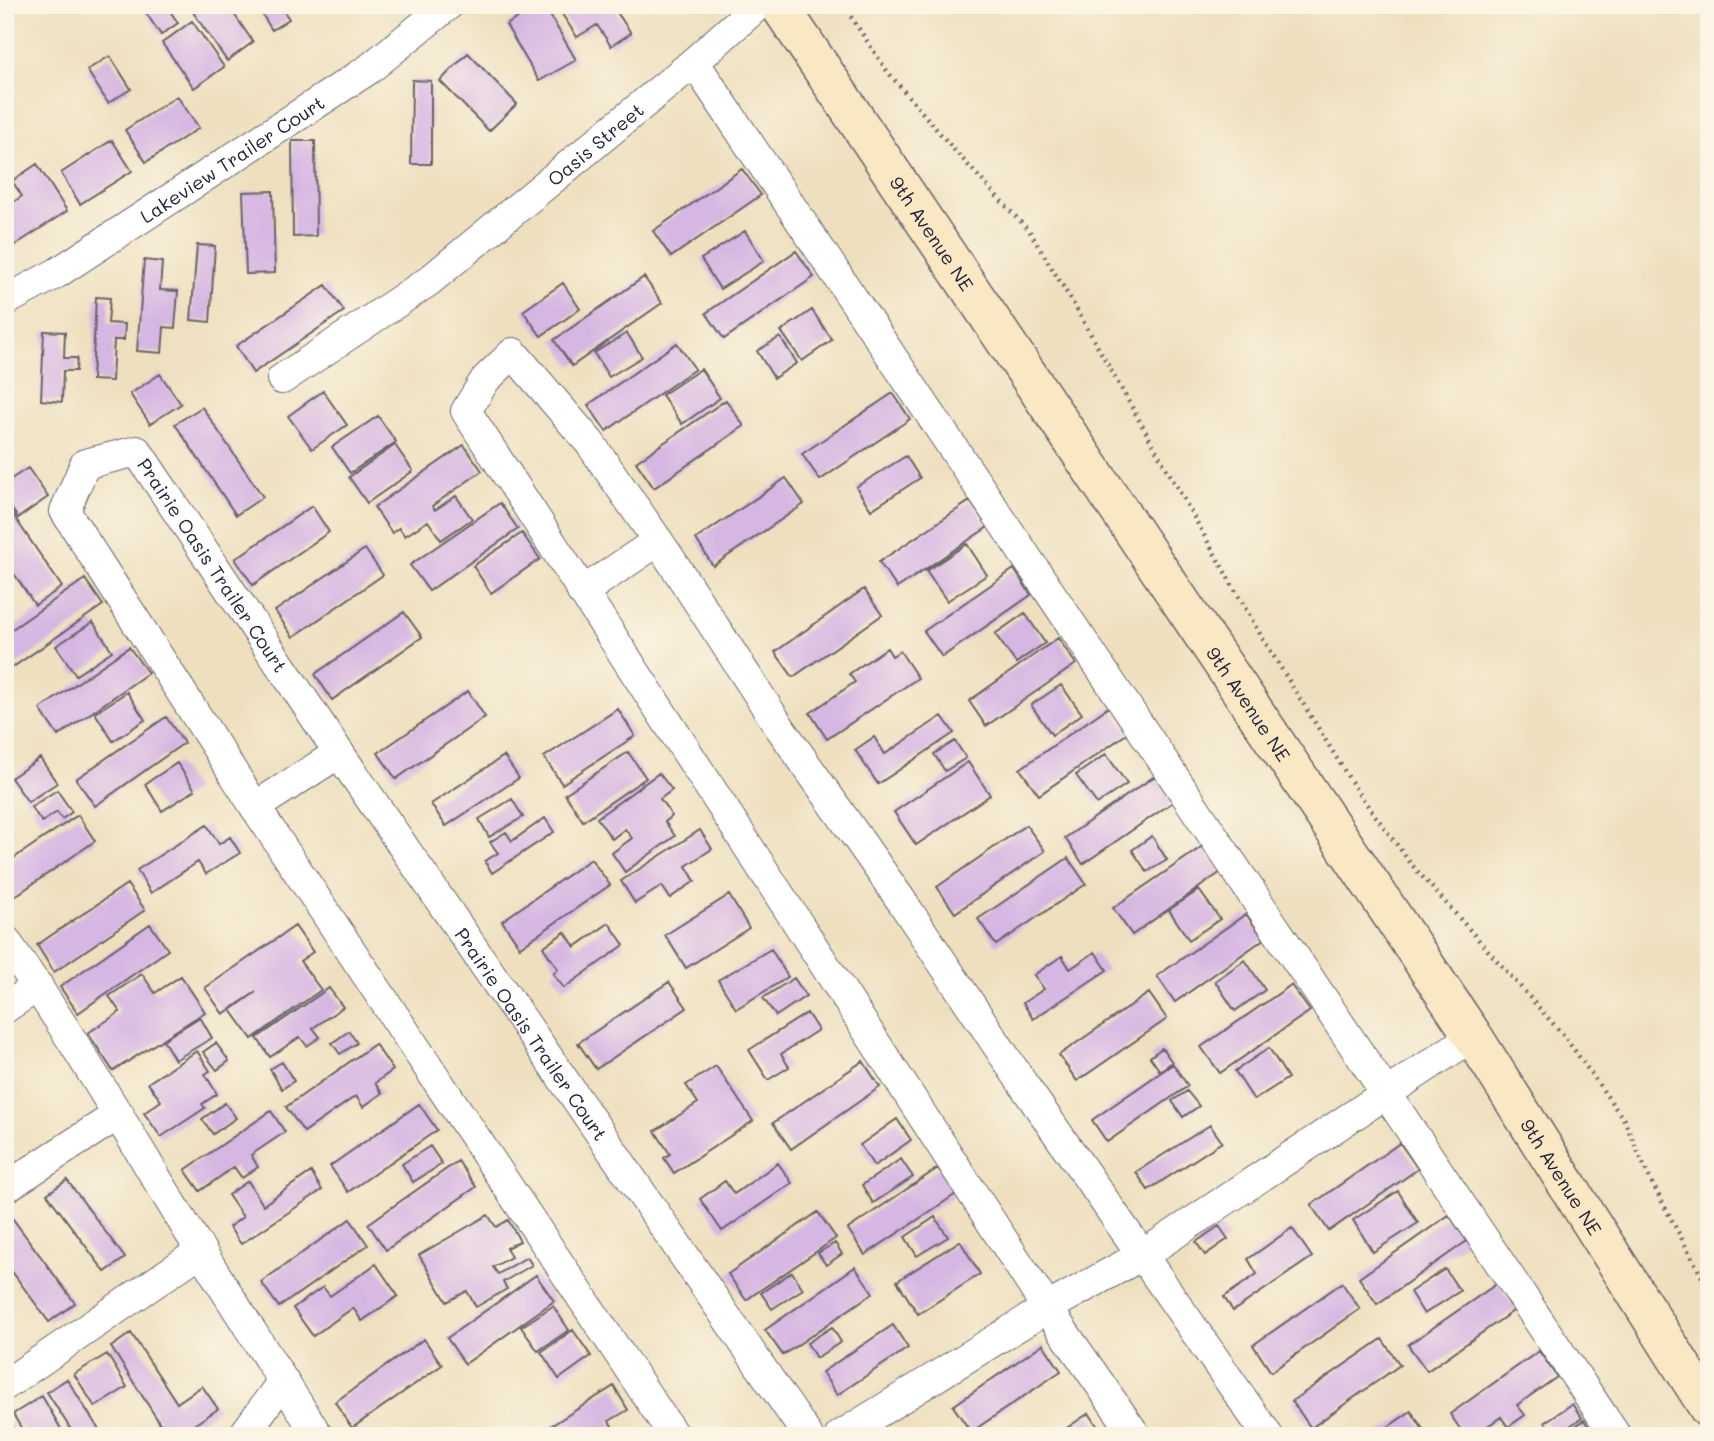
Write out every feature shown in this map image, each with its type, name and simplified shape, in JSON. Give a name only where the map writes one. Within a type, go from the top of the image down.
[{"type":"street","name":"Lakeview Trailer Court","points":[[5,301],[57,273],[369,69],[448,5]]},
{"type":"street","name":"Oasis Street","points":[[282,379],[429,281],[694,62],[758,5]]},
{"type":"street","name":"9th Avenue NE","points":[[779,5],[1473,1036],[1709,1409]]},
{"type":"street","points":[[694,62],[1616,1436]]},
{"type":"street","points":[[1136,1436],[1047,1308],[466,411],[485,380],[513,354],[590,443],[1023,1084],[1144,1254],[1268,1436]]},
{"type":"street","name":"Prairie Oasis Trailer Court","points":[[674,1436],[255,807],[65,511],[85,464],[137,451],[339,753],[808,1436]]},
{"type":"street","points":[[582,592],[658,541]]},
{"type":"street","points":[[255,807],[339,753]]},
{"type":"street","points":[[5,940],[38,986],[119,1114],[201,1251],[318,1436]]},
{"type":"street","points":[[5,1008],[38,986]]},
{"type":"street","points":[[841,1436],[1047,1308],[1144,1254],[1473,1036]]},
{"type":"street","points":[[5,1188],[119,1114]]},
{"type":"street","points":[[5,1385],[201,1251]]},
{"type":"street","points":[[243,1436],[283,1381]]},
{"type":"path","points":[[843,5],[887,71],[955,151],[1030,232],[1257,629],[1357,791],[1412,865],[1565,1037],[1624,1120],[1651,1181],[1709,1290]]},
{"type":"building","points":[[151,5],[166,5],[178,23],[161,35],[144,10]]},
{"type":"building","points":[[188,5],[228,5],[253,42],[227,61]]},
{"type":"building","points":[[256,5],[280,5],[289,19],[272,30]]},
{"type":"building","points":[[539,5],[544,5],[576,60],[539,81],[506,25]]},
{"type":"building","points":[[556,5],[612,5],[631,33],[611,46],[597,25],[577,37]]},
{"type":"building","points":[[192,21],[224,67],[194,88],[162,43]]},
{"type":"building","points":[[468,53],[517,104],[489,131],[440,81]]},
{"type":"building","points":[[110,56],[131,89],[108,103],[87,70]]},
{"type":"building","points":[[412,80],[431,81],[431,164],[411,164]]},
{"type":"building","points":[[177,96],[199,128],[146,162],[125,130]]},
{"type":"building","points":[[112,140],[132,171],[80,204],[61,173]]},
{"type":"building","points":[[292,141],[315,141],[316,236],[293,237]]},
{"type":"building","points":[[37,164],[67,211],[12,247],[14,251],[5,257],[5,208],[22,196],[12,181]]},
{"type":"building","points":[[742,169],[761,195],[671,257],[653,231]]},
{"type":"building","points":[[273,191],[275,273],[246,274],[243,192]]},
{"type":"building","points":[[745,231],[764,261],[720,289],[701,259]]},
{"type":"building","points":[[197,245],[215,246],[210,322],[191,320]]},
{"type":"building","points":[[796,251],[814,277],[724,339],[706,313]]},
{"type":"building","points":[[144,260],[162,262],[160,290],[178,291],[175,328],[164,327],[162,353],[137,351]]},
{"type":"building","points":[[644,277],[662,303],[572,366],[554,340]]},
{"type":"building","points":[[563,283],[580,309],[541,336],[523,311]]},
{"type":"building","points":[[326,285],[344,311],[253,373],[236,346]]},
{"type":"building","points":[[96,297],[110,298],[108,323],[125,324],[124,340],[114,340],[112,381],[92,380]]},
{"type":"building","points":[[812,310],[832,340],[802,361],[781,331]]},
{"type":"building","points":[[44,331],[65,332],[64,358],[77,358],[76,371],[63,371],[62,402],[41,400]]},
{"type":"building","points":[[627,333],[642,357],[609,377],[594,353]]},
{"type":"building","points":[[780,337],[797,363],[774,378],[757,351]]},
{"type":"building","points":[[677,343],[695,369],[606,431],[588,405]]},
{"type":"building","points":[[701,369],[720,398],[682,424],[662,395]]},
{"type":"building","points":[[160,374],[181,404],[150,424],[130,394]]},
{"type":"building","points":[[323,391],[347,425],[312,449],[288,416]]},
{"type":"building","points":[[893,393],[910,419],[820,480],[802,454]]},
{"type":"building","points":[[726,400],[744,426],[654,488],[636,462]]},
{"type":"building","points":[[202,407],[263,497],[236,515],[175,424]]},
{"type":"building","points":[[378,416],[396,442],[350,473],[332,447]]},
{"type":"building","points":[[395,445],[413,471],[367,503],[349,477]]},
{"type":"building","points":[[464,445],[482,471],[432,506],[435,510],[456,496],[472,519],[441,540],[428,521],[405,536],[399,528],[392,533],[374,507]]},
{"type":"building","points":[[906,456],[920,478],[871,510],[856,487]]},
{"type":"building","points":[[28,468],[48,497],[18,518],[5,499],[5,483]]},
{"type":"building","points":[[786,478],[804,504],[713,566],[696,539]]},
{"type":"building","points":[[970,501],[988,527],[897,588],[879,562]]},
{"type":"building","points":[[5,503],[62,587],[35,605],[5,560]]},
{"type":"building","points":[[500,503],[518,529],[429,591],[410,565]]},
{"type":"building","points":[[312,506],[329,532],[253,585],[235,559]]},
{"type":"building","points":[[522,533],[540,559],[491,593],[473,566]]},
{"type":"building","points":[[967,544],[987,575],[947,601],[926,571]]},
{"type":"building","points":[[365,549],[383,575],[293,637],[275,611]]},
{"type":"building","points":[[1014,569],[1031,595],[942,657],[924,631]]},
{"type":"building","points":[[85,579],[103,605],[13,667],[5,656],[5,634]]},
{"type":"building","points":[[864,589],[882,615],[793,677],[775,652]]},
{"type":"building","points":[[404,612],[422,637],[332,700],[315,674]]},
{"type":"building","points":[[1025,613],[1045,643],[1016,663],[995,634]]},
{"type":"building","points":[[93,622],[112,651],[76,675],[56,646]]},
{"type":"building","points":[[1058,638],[1076,664],[986,726],[969,701]]},
{"type":"building","points":[[129,647],[148,673],[58,736],[40,709]]},
{"type":"building","points":[[887,648],[892,656],[900,651],[918,678],[827,739],[810,713],[855,682],[849,674]]},
{"type":"building","points":[[1061,685],[1082,714],[1052,735],[1031,705]]},
{"type":"building","points":[[468,691],[485,717],[396,779],[378,753]]},
{"type":"building","points":[[127,692],[145,720],[113,741],[95,713]]},
{"type":"building","points":[[1110,706],[1128,733],[1039,795],[1020,769]]},
{"type":"building","points":[[618,709],[635,736],[562,784],[544,757]]},
{"type":"building","points":[[942,716],[954,733],[878,784],[855,750],[874,737],[885,754]]},
{"type":"building","points":[[166,717],[184,743],[95,806],[76,779]]},
{"type":"building","points":[[955,741],[966,758],[945,771],[934,754]]},
{"type":"building","points":[[628,752],[646,778],[583,821],[565,794]]},
{"type":"building","points":[[1106,754],[1127,784],[1097,804],[1076,775]]},
{"type":"building","points":[[504,756],[519,778],[446,826],[431,804]]},
{"type":"building","points":[[40,758],[57,783],[28,802],[11,778]]},
{"type":"building","points":[[968,762],[990,795],[916,845],[894,812]]},
{"type":"building","points":[[177,763],[195,790],[162,811],[145,784]]},
{"type":"building","points":[[659,773],[672,790],[660,799],[672,816],[665,822],[675,836],[625,872],[612,853],[632,838],[625,829],[612,839],[597,818]]},
{"type":"building","points":[[1155,776],[1173,802],[1083,864],[1065,838]]},
{"type":"building","points":[[57,790],[72,812],[62,819],[57,812],[42,822],[31,807]]},
{"type":"building","points":[[512,799],[523,817],[489,837],[479,819]]},
{"type":"building","points":[[78,815],[95,841],[5,903],[5,864]]},
{"type":"building","points":[[545,818],[554,832],[492,873],[485,861],[498,853],[490,842],[506,832],[512,841]]},
{"type":"building","points":[[207,825],[219,844],[230,837],[240,853],[206,874],[198,862],[151,893],[137,870]]},
{"type":"building","points":[[1026,825],[1045,851],[955,913],[937,887]]},
{"type":"building","points":[[700,830],[712,849],[686,866],[695,881],[670,898],[662,886],[635,903],[621,881]]},
{"type":"building","points":[[1152,836],[1167,860],[1147,872],[1132,850]]},
{"type":"building","points":[[1203,846],[1221,872],[1132,935],[1113,908]]},
{"type":"building","points":[[1068,858],[1086,884],[996,945],[978,919]]},
{"type":"building","points":[[591,859],[610,885],[520,947],[502,921]]},
{"type":"building","points":[[127,884],[145,910],[54,972],[37,945]]},
{"type":"building","points":[[1199,890],[1220,919],[1189,940],[1169,910]]},
{"type":"building","points":[[729,895],[749,928],[686,968],[665,935]]},
{"type":"building","points":[[1246,914],[1264,939],[1175,1002],[1157,976]]},
{"type":"building","points":[[609,923],[624,945],[564,988],[553,974],[558,969],[543,947],[565,932],[575,947]]},
{"type":"building","points":[[150,924],[168,950],[78,1013],[60,987]]},
{"type":"building","points":[[295,926],[313,952],[300,961],[321,990],[252,1039],[231,1010],[256,992],[223,1014],[205,988]]},
{"type":"building","points":[[771,949],[788,977],[736,1009],[718,980]]},
{"type":"building","points":[[1095,952],[1107,970],[1033,1019],[1023,1003],[1044,989],[1034,975],[1062,956],[1070,969]]},
{"type":"building","points":[[1245,960],[1265,990],[1235,1011],[1215,981]]},
{"type":"building","points":[[142,974],[155,993],[181,976],[205,1012],[113,1071],[88,1033],[120,1012],[109,996]]},
{"type":"building","points":[[794,978],[806,996],[776,1016],[763,998]]},
{"type":"building","points":[[669,982],[687,1008],[596,1069],[578,1043]]},
{"type":"building","points":[[1291,985],[1310,1011],[1220,1073],[1201,1047]]},
{"type":"building","points":[[329,988],[343,1007],[313,1028],[320,1037],[307,1046],[300,1037],[270,1057],[257,1038]]},
{"type":"building","points":[[1149,993],[1167,1019],[1077,1081],[1059,1055]]},
{"type":"building","points":[[807,1013],[818,1030],[781,1054],[789,1067],[768,1080],[749,1050]]},
{"type":"building","points":[[200,1017],[212,1038],[175,1060],[163,1040]]},
{"type":"building","points":[[349,1031],[357,1043],[340,1054],[332,1043]]},
{"type":"building","points":[[216,1043],[229,1061],[217,1070],[203,1052]]},
{"type":"building","points":[[375,1044],[393,1070],[375,1083],[382,1093],[363,1107],[356,1096],[304,1132],[286,1107]]},
{"type":"building","points":[[1162,1048],[1172,1062],[1160,1071],[1150,1057]]},
{"type":"building","points":[[1269,1048],[1288,1078],[1254,1100],[1235,1071]]},
{"type":"building","points":[[197,1051],[210,1071],[205,1074],[217,1094],[202,1104],[205,1108],[161,1137],[144,1113],[161,1101],[148,1083]]},
{"type":"building","points":[[863,1061],[880,1087],[791,1149],[773,1123]]},
{"type":"building","points":[[282,1062],[294,1081],[282,1089],[270,1069]]},
{"type":"building","points":[[1173,1064],[1188,1086],[1107,1142],[1092,1120]]},
{"type":"building","points":[[716,1066],[753,1121],[674,1173],[664,1158],[670,1154],[655,1131],[698,1103],[686,1085]]},
{"type":"building","points":[[1187,1091],[1199,1106],[1183,1117],[1172,1101]]},
{"type":"building","points":[[225,1103],[236,1118],[213,1134],[202,1119]]},
{"type":"building","points":[[419,1104],[437,1130],[348,1192],[330,1166]]},
{"type":"building","points":[[271,1111],[285,1132],[251,1155],[258,1167],[242,1178],[234,1167],[200,1191],[185,1170]]},
{"type":"building","points":[[897,1119],[911,1140],[874,1166],[860,1145]]},
{"type":"building","points":[[1210,1125],[1222,1142],[1148,1190],[1136,1172]]},
{"type":"building","points":[[1400,1143],[1418,1169],[1329,1231],[1311,1205]]},
{"type":"building","points":[[430,1146],[442,1164],[413,1182],[402,1164]]},
{"type":"building","points":[[901,1159],[913,1177],[873,1203],[862,1185]]},
{"type":"building","points":[[458,1161],[476,1187],[386,1250],[368,1224]]},
{"type":"building","points":[[778,1163],[792,1183],[722,1231],[700,1199],[725,1181],[734,1194]]},
{"type":"building","points":[[938,1168],[956,1194],[865,1255],[848,1229]]},
{"type":"building","points":[[311,1172],[322,1190],[241,1244],[229,1227],[243,1217],[228,1195],[248,1181],[263,1205]]},
{"type":"building","points":[[67,1180],[125,1258],[105,1272],[47,1194]]},
{"type":"building","points":[[1398,1191],[1418,1223],[1373,1252],[1353,1220]]},
{"type":"building","points":[[818,1212],[836,1238],[746,1300],[728,1274]]},
{"type":"building","points":[[10,1215],[75,1303],[49,1322],[5,1262],[5,1219]]},
{"type":"building","points":[[488,1215],[496,1227],[508,1220],[520,1241],[506,1248],[511,1257],[493,1267],[498,1274],[527,1257],[532,1265],[503,1282],[507,1289],[476,1307],[467,1291],[447,1302],[419,1255]]},
{"type":"building","points":[[1449,1215],[1467,1241],[1377,1304],[1359,1278]]},
{"type":"building","points":[[935,1217],[948,1237],[917,1256],[905,1237]]},
{"type":"building","points":[[350,1219],[368,1245],[279,1307],[261,1282]]},
{"type":"building","points":[[1219,1226],[1228,1239],[1205,1255],[1196,1242]]},
{"type":"building","points":[[1292,1228],[1312,1257],[1233,1311],[1224,1297],[1257,1274],[1248,1259]]},
{"type":"building","points":[[960,1241],[980,1274],[918,1314],[897,1281]]},
{"type":"building","points":[[835,1243],[842,1254],[826,1265],[818,1253]]},
{"type":"building","points":[[376,1264],[398,1296],[362,1321],[353,1308],[313,1336],[293,1308],[323,1287],[330,1296]]},
{"type":"building","points":[[855,1267],[873,1293],[783,1355],[765,1330]]},
{"type":"building","points":[[1445,1269],[1460,1291],[1424,1314],[1410,1292]]},
{"type":"building","points":[[792,1272],[803,1289],[772,1309],[761,1293]]},
{"type":"building","points":[[536,1275],[554,1301],[465,1364],[447,1338]]},
{"type":"building","points":[[1342,1283],[1360,1309],[1271,1372],[1253,1345]]},
{"type":"building","points":[[1498,1283],[1516,1309],[1427,1371],[1408,1345]]},
{"type":"building","points":[[553,1306],[569,1330],[538,1351],[521,1327]]},
{"type":"building","points":[[893,1325],[908,1348],[837,1395],[822,1372]]},
{"type":"building","points":[[832,1327],[841,1342],[816,1358],[807,1343]]},
{"type":"building","points":[[573,1330],[591,1356],[559,1379],[541,1352]]},
{"type":"building","points":[[131,1333],[177,1403],[202,1386],[218,1409],[177,1436],[168,1436],[111,1347]]},
{"type":"building","points":[[424,1339],[442,1365],[352,1428],[335,1402]]},
{"type":"building","points":[[1382,1339],[1400,1365],[1311,1428],[1292,1401]]},
{"type":"building","points":[[1043,1344],[1061,1371],[971,1432],[953,1406]]},
{"type":"building","points":[[1539,1351],[1557,1377],[1517,1405],[1525,1415],[1508,1427],[1501,1417],[1473,1436],[1465,1436],[1450,1414]]},
{"type":"building","points":[[107,1354],[127,1387],[95,1407],[74,1374]]},
{"type":"building","points":[[67,1379],[103,1436],[75,1436],[47,1392]]},
{"type":"building","points":[[614,1386],[628,1410],[609,1421],[618,1436],[535,1436]]},
{"type":"building","points":[[42,1396],[61,1429],[49,1436],[26,1436],[13,1414]]},
{"type":"building","points":[[1572,1404],[1582,1418],[1554,1436],[1545,1422]]},
{"type":"building","points":[[1411,1411],[1424,1431],[1417,1436],[1375,1436]]},
{"type":"building","points":[[1089,1413],[1101,1432],[1095,1436],[1055,1436]]},
{"type":"building","points":[[8,1420],[19,1436],[5,1436],[5,1422]]},
{"type":"building","points":[[1584,1420],[1595,1436],[1562,1436]]}]
